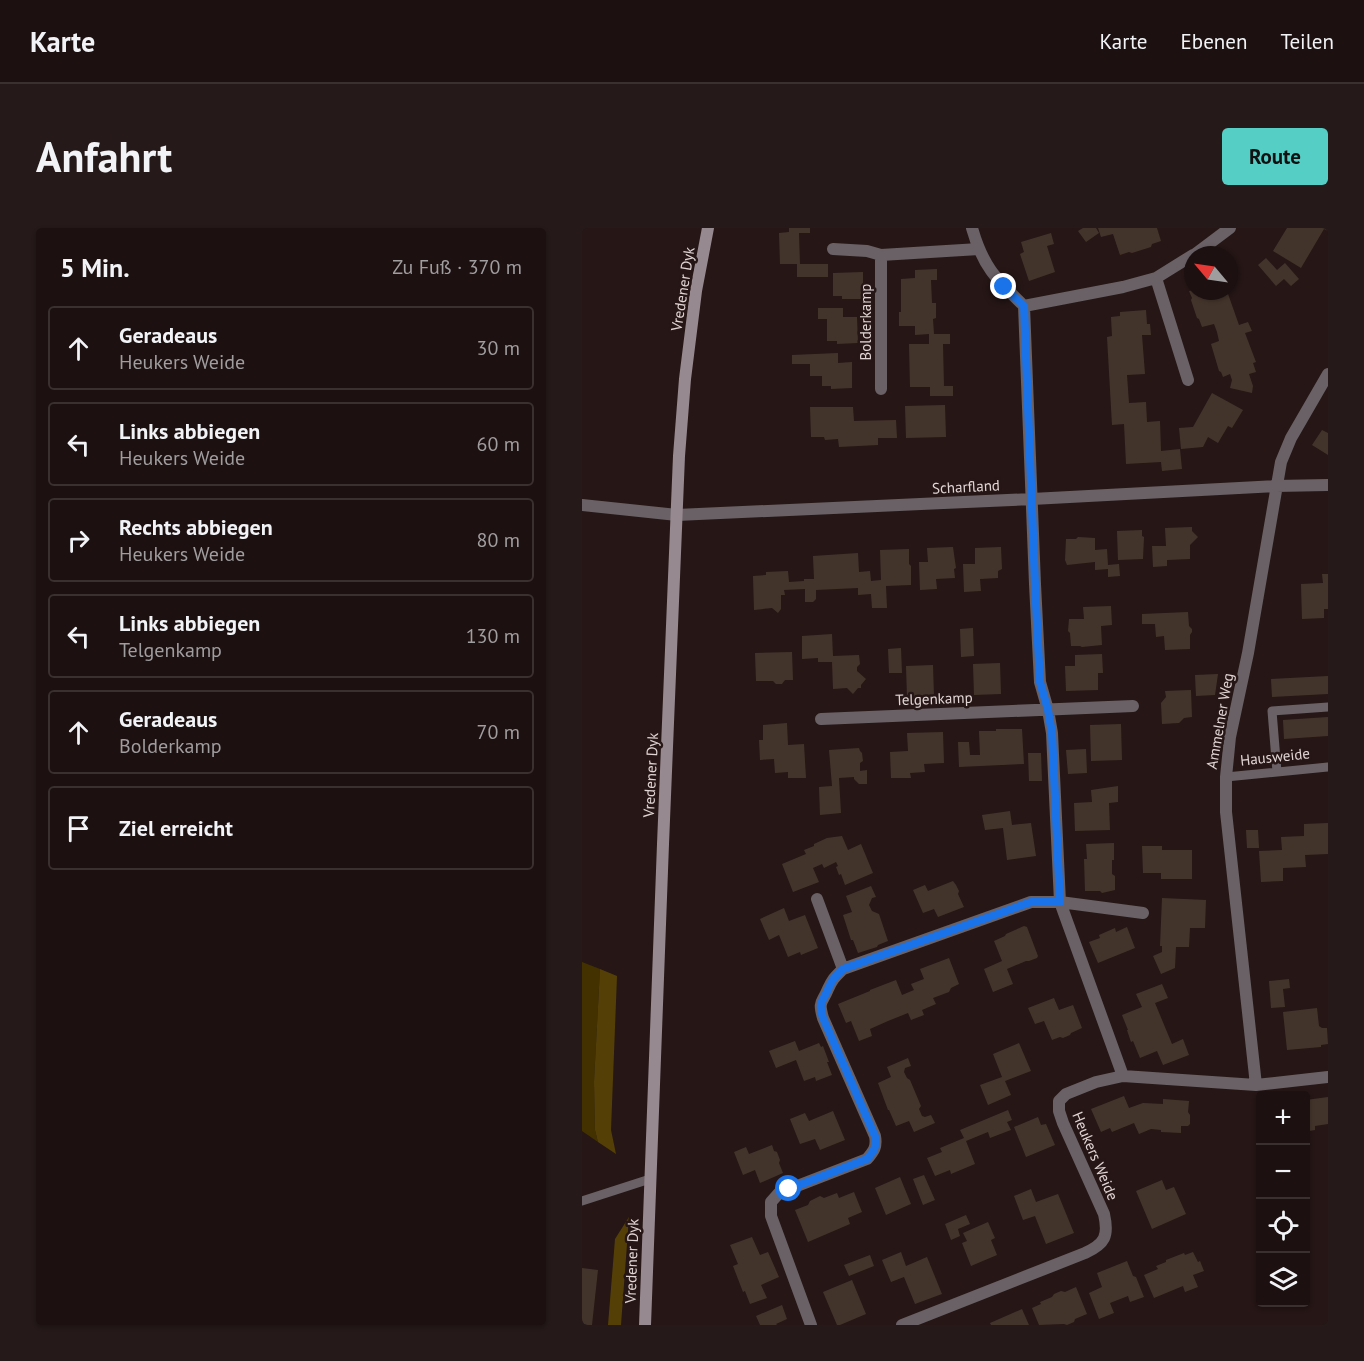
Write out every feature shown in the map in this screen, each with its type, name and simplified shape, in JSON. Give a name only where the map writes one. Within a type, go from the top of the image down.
[{"type":"main road","name":"Vredener Dyk","points":[[645,1325],[679,456],[685,379],[696,291],[708,228]]},
{"type":"street","points":[[972,228],[978,249],[989,269],[1024,306],[1040,682],[1052,733],[1060,902],[1123,1076]]},
{"type":"street","points":[[1205,246],[1230,228]]},
{"type":"street","points":[[833,249],[867,251],[881,255],[978,249]]},
{"type":"street","name":"Bolderkamp","points":[[881,255],[881,389]]},
{"type":"street","points":[[1024,306],[1123,287],[1156,278],[1184,261]]},
{"type":"street","points":[[1156,278],[1188,380]]},
{"type":"street","name":"Ammelner Weg","points":[[1256,1085],[1226,812],[1226,777],[1230,737],[1248,653],[1281,462],[1291,438],[1328,374]]},
{"type":"street","name":"Scharfland","points":[[582,505],[677,514],[1328,485]]},
{"type":"street","name":"Telgenkamp","points":[[821,719],[1133,706]]},
{"type":"street","points":[[817,899],[843,969]]},
{"type":"street","points":[[811,1325],[771,1216],[771,1202],[779,1193],[867,1159],[876,1145],[875,1136],[823,1018],[821,1000],[830,982],[843,969],[1031,902],[1060,902],[1143,913]]},
{"type":"street","name":"Heukers Weide","points":[[902,1325],[1097,1248],[1105,1239],[1107,1227],[1104,1215],[1059,1111],[1059,1101],[1066,1094],[1096,1082],[1123,1076],[1256,1085],[1328,1077]]},
{"type":"lane","points":[[1277,771],[1272,711],[1328,707]]},
{"type":"lane","name":"Hausweide","points":[[1226,777],[1328,767]]},
{"type":"lane","points":[[582,1201],[650,1179]]},
{"type":"shaded area","points":[[582,962],[600,969],[594,1082],[595,1130],[598,1142],[582,1131]]},
{"type":"shaded area","points":[[600,969],[617,976],[611,1130],[616,1154],[598,1142],[595,1130],[594,1082]]},
{"type":"shaded area","points":[[629,1217],[621,1325],[608,1325],[615,1239]]},
{"type":"building","points":[[789,228],[810,228],[810,233],[799,233],[800,264],[828,264],[828,277],[797,277],[797,264],[780,264],[779,233],[789,232]]},
{"type":"building","points":[[1083,228],[1096,228],[1099,233],[1086,242],[1078,231]]},
{"type":"building","points":[[1098,228],[1157,228],[1161,241],[1152,244],[1151,247],[1120,255],[1113,234],[1101,237]]},
{"type":"building","points":[[1287,228],[1328,228],[1328,231],[1324,229],[1301,268],[1273,251]]},
{"type":"building","points":[[1051,233],[1054,244],[1047,246],[1055,272],[1029,281],[1020,254],[1024,252],[1021,242]]},
{"type":"building","points":[[1266,258],[1277,270],[1285,263],[1299,279],[1291,286],[1284,279],[1276,286],[1258,265]]},
{"type":"building","points":[[937,269],[937,280],[931,280],[932,303],[936,303],[936,318],[933,319],[934,334],[950,334],[950,344],[943,344],[944,386],[953,386],[953,396],[930,396],[930,387],[910,387],[909,344],[929,344],[929,334],[915,335],[915,326],[899,326],[901,279],[915,278],[915,270]]},
{"type":"building","points":[[863,272],[863,299],[842,299],[842,296],[833,296],[833,273]]},
{"type":"building","points":[[1191,300],[1230,300],[1239,325],[1248,322],[1252,331],[1245,333],[1256,362],[1253,363],[1256,372],[1249,374],[1253,386],[1252,393],[1230,388],[1232,380],[1230,374],[1223,377],[1219,371],[1211,344],[1219,341],[1214,324],[1202,327]]},
{"type":"building","points":[[818,308],[843,308],[843,317],[857,317],[858,343],[837,344],[837,341],[827,341],[827,319],[818,319]]},
{"type":"building","points":[[1146,310],[1151,335],[1142,335],[1145,374],[1127,375],[1129,403],[1146,402],[1147,422],[1160,421],[1161,451],[1180,449],[1182,469],[1162,471],[1161,462],[1126,464],[1124,424],[1112,425],[1107,337],[1112,336],[1111,317],[1120,316],[1120,312]]},
{"type":"building","points":[[838,353],[838,363],[852,362],[852,388],[831,389],[831,386],[822,386],[822,376],[810,376],[810,364],[792,364],[792,355]]},
{"type":"building","points":[[1212,393],[1243,410],[1232,428],[1228,426],[1218,443],[1208,437],[1203,447],[1181,449],[1179,428],[1193,427]]},
{"type":"building","points":[[945,405],[946,437],[906,438],[905,406]]},
{"type":"building","points":[[810,407],[853,407],[854,421],[896,420],[897,438],[878,438],[878,445],[839,447],[838,439],[825,440],[824,437],[811,437]]},
{"type":"building","points":[[1322,430],[1328,433],[1328,455],[1312,445]]},
{"type":"building","points":[[1192,527],[1192,531],[1198,537],[1190,545],[1190,559],[1167,560],[1167,566],[1153,567],[1152,546],[1166,546],[1165,528]]},
{"type":"building","points":[[1142,530],[1143,559],[1118,560],[1117,531]]},
{"type":"building","points":[[1095,538],[1095,550],[1107,549],[1108,565],[1119,564],[1120,576],[1108,577],[1108,569],[1095,570],[1095,562],[1067,565],[1065,560],[1066,539]]},
{"type":"building","points":[[953,547],[955,578],[936,579],[937,589],[920,590],[919,562],[928,562],[927,548]]},
{"type":"building","points":[[1001,547],[1002,569],[998,571],[998,578],[980,579],[981,591],[964,592],[963,564],[975,564],[975,548]]},
{"type":"building","points":[[909,549],[911,585],[886,586],[887,608],[872,608],[871,594],[858,595],[858,588],[816,590],[816,599],[813,602],[805,602],[805,589],[784,590],[785,595],[781,595],[781,609],[778,613],[772,608],[754,610],[753,576],[766,575],[766,572],[788,571],[789,582],[814,579],[813,556],[858,553],[859,572],[870,571],[871,581],[881,580],[880,550]]},
{"type":"building","points":[[1322,574],[1328,574],[1328,609],[1324,609],[1324,618],[1302,619],[1301,584],[1323,583]]},
{"type":"building","points":[[1111,606],[1112,625],[1101,626],[1102,645],[1071,646],[1068,631],[1069,619],[1084,619],[1083,607]]},
{"type":"building","points":[[1188,612],[1189,626],[1192,629],[1190,649],[1165,650],[1164,636],[1156,637],[1155,624],[1142,624],[1142,614]]},
{"type":"building","points":[[973,628],[974,656],[961,657],[960,629]]},
{"type":"building","points":[[832,634],[833,656],[859,655],[860,664],[857,671],[866,679],[861,688],[853,694],[847,688],[833,689],[832,662],[818,662],[818,658],[802,659],[802,636]]},
{"type":"building","points":[[901,648],[902,673],[889,673],[888,649]]},
{"type":"building","points":[[792,652],[793,680],[785,680],[782,684],[776,684],[773,681],[756,681],[755,653]]},
{"type":"building","points":[[1102,654],[1103,673],[1098,673],[1098,690],[1066,691],[1065,666],[1075,666],[1075,655]]},
{"type":"building","points":[[1000,663],[1001,694],[974,695],[973,664]]},
{"type":"building","points":[[933,665],[934,696],[907,697],[906,666]]},
{"type":"building","points":[[1218,674],[1215,695],[1196,696],[1195,675]]},
{"type":"building","points":[[1328,676],[1328,694],[1272,697],[1271,679]]},
{"type":"building","points":[[1191,690],[1192,717],[1184,718],[1179,723],[1162,724],[1161,703],[1166,697],[1165,691]]},
{"type":"building","points":[[1328,717],[1328,736],[1284,739],[1283,720]]},
{"type":"building","points":[[787,723],[788,745],[804,744],[806,778],[788,778],[788,772],[775,773],[774,759],[760,760],[759,740],[763,740],[763,725]]},
{"type":"building","points":[[1121,724],[1122,760],[1091,761],[1090,725]]},
{"type":"building","points":[[996,729],[1022,729],[1024,764],[959,767],[958,742],[969,742],[970,755],[980,755],[979,731],[996,731]]},
{"type":"building","points":[[943,732],[944,763],[924,764],[925,772],[910,773],[911,778],[891,778],[890,752],[908,751],[907,733]]},
{"type":"building","points":[[859,748],[863,761],[860,763],[860,771],[867,770],[867,784],[859,784],[854,777],[839,778],[841,813],[820,815],[819,787],[832,786],[829,750]]},
{"type":"building","points":[[1086,749],[1087,773],[1068,774],[1066,750]]},
{"type":"building","points":[[1028,753],[1041,753],[1042,781],[1029,781]]},
{"type":"building","points":[[1118,786],[1118,802],[1109,803],[1110,830],[1075,831],[1074,803],[1092,802],[1091,790]]},
{"type":"building","points":[[1010,811],[1012,825],[1031,823],[1036,856],[1007,860],[1003,828],[985,830],[982,815]]},
{"type":"building","points":[[1328,823],[1328,854],[1305,855],[1306,867],[1283,868],[1283,881],[1261,882],[1259,851],[1282,850],[1281,837],[1304,836],[1304,824]]},
{"type":"building","points":[[1246,830],[1258,830],[1259,848],[1247,848]]},
{"type":"building","points":[[842,836],[848,850],[861,844],[873,873],[845,885],[841,874],[839,875],[836,862],[824,868],[822,864],[813,868],[819,882],[793,892],[782,864],[806,854],[804,850],[814,844],[827,838]]},
{"type":"building","points":[[1114,843],[1112,874],[1115,876],[1115,890],[1102,893],[1085,891],[1086,844]]},
{"type":"building","points":[[1142,846],[1162,846],[1162,850],[1192,850],[1192,879],[1161,879],[1161,873],[1143,873]]},
{"type":"building","points":[[953,881],[964,907],[938,917],[934,909],[923,913],[913,890],[925,885],[928,891]]},
{"type":"building","points":[[871,886],[876,897],[872,898],[869,905],[872,911],[879,914],[888,941],[858,953],[843,915],[852,912],[846,896]]},
{"type":"building","points":[[1162,898],[1206,900],[1205,928],[1190,928],[1189,947],[1176,947],[1175,968],[1161,974],[1153,956],[1162,952],[1162,946],[1160,946]]},
{"type":"building","points":[[784,908],[789,921],[805,915],[818,948],[801,955],[800,952],[788,957],[779,935],[769,940],[760,919]]},
{"type":"building","points":[[1024,926],[1027,927],[1038,956],[1007,969],[1013,984],[993,992],[984,969],[1002,961],[994,941]]},
{"type":"building","points":[[1127,927],[1135,948],[1098,963],[1089,942],[1115,928],[1116,932]]},
{"type":"building","points":[[949,958],[959,984],[951,988],[949,992],[933,998],[936,1004],[922,1010],[924,1015],[911,1020],[908,1013],[888,1021],[870,1029],[872,1036],[859,1041],[851,1021],[846,1023],[838,1004],[896,980],[902,995],[914,990],[911,984],[924,979],[920,969]]},
{"type":"building","points":[[1289,979],[1290,988],[1283,989],[1285,1007],[1271,1008],[1269,981]]},
{"type":"building","points":[[1162,984],[1168,998],[1155,1003],[1172,1044],[1183,1039],[1189,1055],[1163,1065],[1157,1051],[1140,1058],[1133,1041],[1131,1042],[1122,1015],[1142,1007],[1136,994]]},
{"type":"building","points":[[1054,998],[1059,1010],[1073,1005],[1082,1028],[1063,1038],[1052,1040],[1044,1021],[1035,1024],[1028,1008]]},
{"type":"building","points":[[1317,1008],[1319,1026],[1327,1028],[1328,1044],[1321,1045],[1321,1047],[1287,1050],[1283,1012]]},
{"type":"building","points":[[795,1041],[799,1051],[819,1043],[821,1047],[823,1046],[832,1075],[816,1081],[815,1077],[804,1081],[796,1060],[776,1068],[769,1051]]},
{"type":"building","points":[[1019,1043],[1031,1071],[1005,1081],[1011,1095],[988,1105],[980,1085],[1002,1077],[993,1054]]},
{"type":"building","points":[[908,1058],[911,1066],[905,1068],[904,1072],[921,1106],[919,1109],[922,1116],[931,1115],[935,1123],[914,1132],[909,1121],[896,1126],[878,1083],[891,1077],[887,1067]]},
{"type":"building","points":[[1124,1096],[1129,1108],[1143,1103],[1163,1104],[1163,1099],[1189,1101],[1190,1124],[1181,1126],[1181,1133],[1151,1129],[1139,1134],[1134,1123],[1112,1132],[1110,1128],[1101,1132],[1091,1109]]},
{"type":"building","points":[[1328,1097],[1328,1124],[1315,1126],[1315,1130],[1310,1131],[1310,1099]]},
{"type":"building","points":[[1008,1110],[1012,1120],[1007,1122],[1011,1130],[990,1138],[988,1132],[966,1141],[975,1164],[951,1174],[950,1170],[935,1176],[927,1158],[942,1152],[940,1148],[964,1138],[960,1130]]},
{"type":"building","points":[[833,1111],[845,1140],[820,1150],[815,1139],[800,1144],[790,1119],[805,1113],[809,1121]]},
{"type":"building","points":[[1038,1117],[1041,1125],[1046,1124],[1055,1145],[1026,1157],[1014,1127]]},
{"type":"building","points":[[772,1145],[774,1151],[777,1152],[783,1173],[760,1183],[755,1170],[743,1175],[734,1152],[746,1147],[749,1154]]},
{"type":"building","points":[[924,1175],[935,1200],[923,1205],[913,1179]]},
{"type":"building","points":[[900,1177],[911,1204],[886,1215],[875,1188]]},
{"type":"building","points":[[1162,1180],[1166,1190],[1174,1187],[1186,1214],[1152,1229],[1136,1191]]},
{"type":"building","points":[[1031,1189],[1036,1202],[1058,1194],[1074,1233],[1046,1244],[1035,1216],[1023,1220],[1014,1196]]},
{"type":"building","points":[[854,1192],[862,1212],[848,1218],[850,1224],[808,1242],[795,1210],[808,1205],[810,1201],[820,1196],[824,1198],[837,1193],[839,1198]]},
{"type":"building","points":[[966,1215],[970,1224],[958,1229],[960,1236],[951,1240],[945,1224]]},
{"type":"building","points":[[988,1222],[995,1238],[991,1240],[997,1255],[971,1266],[962,1243],[967,1241],[963,1233]]},
{"type":"building","points":[[752,1237],[760,1255],[768,1252],[779,1277],[761,1285],[767,1298],[750,1304],[733,1266],[738,1264],[730,1245]]},
{"type":"building","points":[[901,1252],[906,1266],[927,1257],[942,1294],[915,1304],[904,1277],[891,1282],[882,1260]]},
{"type":"building","points":[[1193,1252],[1204,1271],[1193,1275],[1198,1287],[1185,1292],[1183,1286],[1154,1298],[1144,1275],[1158,1269],[1156,1266],[1166,1260]]},
{"type":"building","points":[[870,1255],[874,1266],[849,1276],[844,1265]]},
{"type":"building","points":[[1127,1261],[1144,1297],[1130,1302],[1128,1296],[1110,1303],[1114,1313],[1099,1319],[1089,1293],[1102,1287],[1097,1273]]},
{"type":"building","points":[[582,1268],[598,1270],[592,1325],[582,1325]]},
{"type":"building","points":[[852,1280],[866,1314],[837,1325],[823,1292]]},
{"type":"building","points":[[1076,1287],[1087,1314],[1067,1325],[1039,1325],[1032,1308],[1054,1294]]},
{"type":"building","points":[[782,1305],[787,1319],[777,1325],[760,1325],[756,1316]]},
{"type":"building","points":[[1022,1309],[1029,1325],[991,1325],[990,1323]]},
{"type":"route","points":[[789,1189],[867,1159],[876,1145],[875,1136],[823,1018],[821,1000],[830,982],[843,969],[1031,902],[1060,902],[1052,733],[1040,682],[1024,306],[1004,287]]}]
